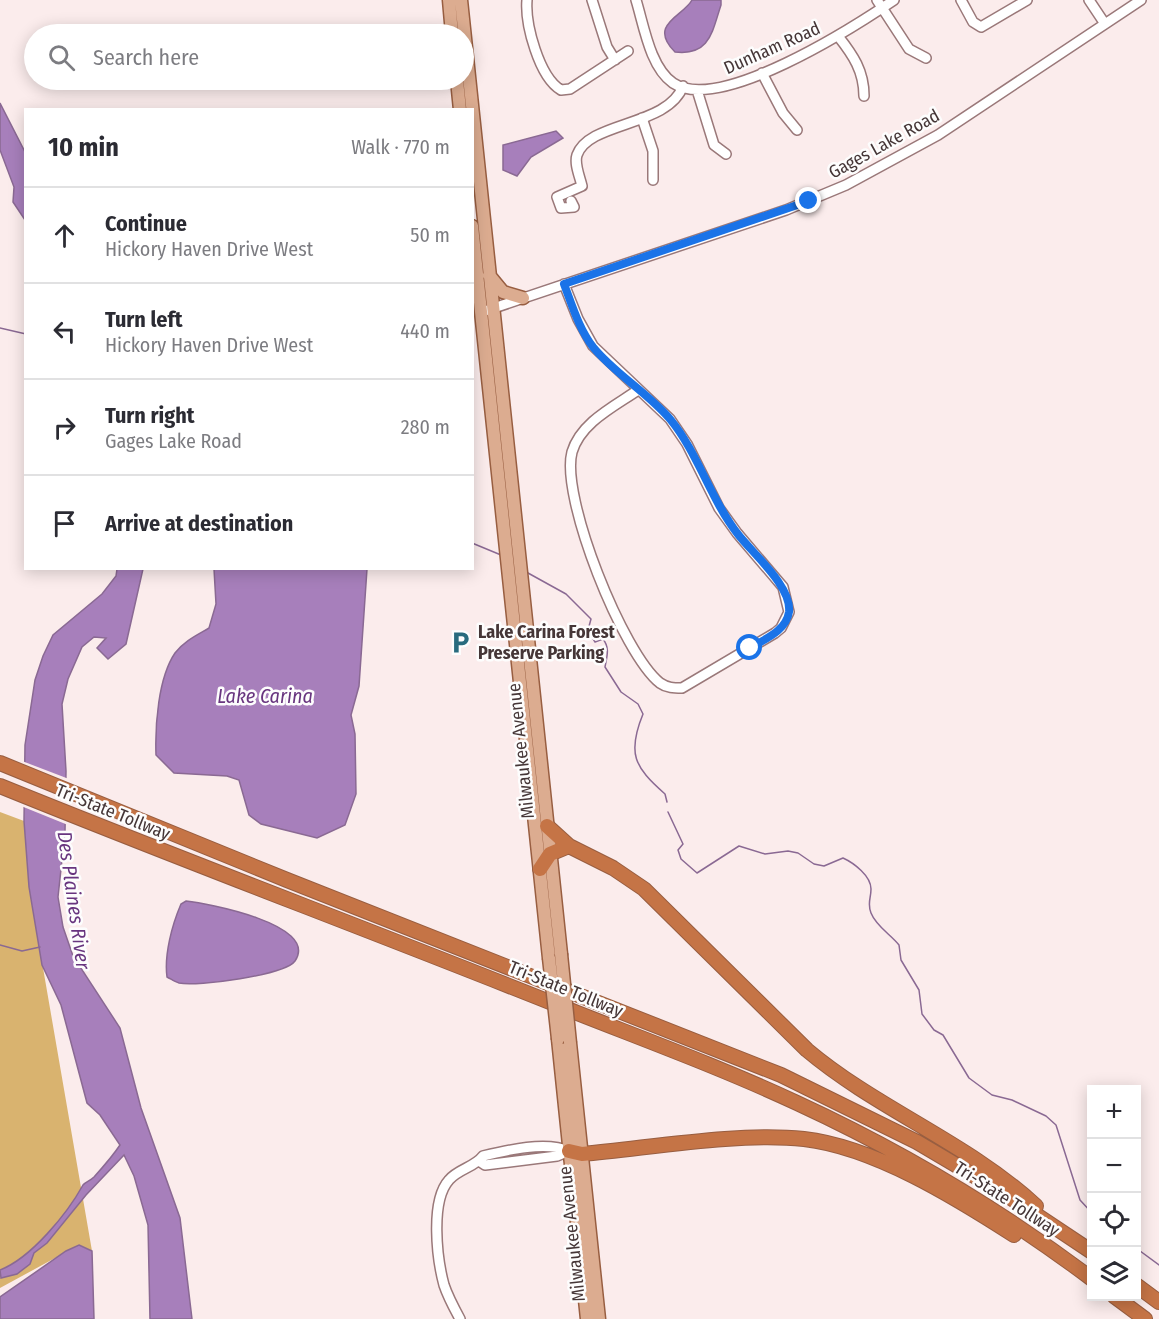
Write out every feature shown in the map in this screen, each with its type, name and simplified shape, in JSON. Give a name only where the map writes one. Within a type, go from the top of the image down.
[{"type":"highway","name":"Tri-State Tollway","points":[[5,765],[287,880],[781,1075],[916,1142],[1087,1248]]},
{"type":"highway","name":"Tri-State Tollway","points":[[5,789],[387,936],[795,1102],[897,1153],[950,1184],[1002,1216],[1087,1276]]},
{"type":"highway","points":[[547,826],[569,846],[613,868],[644,889],[832,1071],[959,1149],[1024,1195],[1064,1232]]},
{"type":"highway","points":[[540,869],[550,854],[569,846]]},
{"type":"highway","points":[[576,1153],[747,1138],[780,1137],[831,1144],[888,1164],[997,1224],[1087,1281]]},
{"type":"highway","points":[[1141,1288],[1159,1302]]},
{"type":"highway","points":[[1119,1301],[1139,1315]]},
{"type":"main road","points":[[449,0],[451,24]]},
{"type":"main road","name":"Milwaukee Avenue","points":[[461,0],[463,24]]},
{"type":"main road","points":[[458,90],[460,108]]},
{"type":"main road","name":"Milwaukee Avenue","points":[[470,90],[472,108]]},
{"type":"main road","name":"Milwaukee Avenue","points":[[474,127],[489,274],[487,310],[540,869],[555,956]]},
{"type":"main road","name":"Milwaukee Avenue","points":[[474,237],[487,310],[547,826],[555,956],[576,1153],[599,1319]]},
{"type":"main road","points":[[489,274],[503,292],[523,298]]},
{"type":"main road","name":"Milwaukee Avenue","points":[[576,1153],[587,1319]]},
{"type":"street","points":[[527,0],[531,38],[552,84],[560,90],[570,89],[628,51]]},
{"type":"street","points":[[592,0],[607,47],[615,60]]},
{"type":"street","name":"Dunham Road","points":[[636,0],[654,58],[663,73],[674,84],[697,90],[721,88],[762,73],[838,36],[880,4],[894,0]]},
{"type":"street","points":[[962,0],[973,22],[981,27],[1027,0]]},
{"type":"street","points":[[1089,0],[1105,24]]},
{"type":"street","name":"Gages Lake Road","points":[[487,310],[786,210],[846,185],[938,135],[1141,0]]},
{"type":"street","points":[[880,4],[909,49],[926,58]]},
{"type":"street","points":[[838,36],[853,56],[864,78],[864,96]]},
{"type":"street","points":[[762,73],[783,113],[797,130]]},
{"type":"street","points":[[571,201],[574,207],[561,208],[557,197],[582,186],[576,157],[581,149],[615,128],[669,106],[678,97],[682,86]]},
{"type":"street","points":[[697,90],[714,145],[726,154]]},
{"type":"street","points":[[642,118],[653,151],[653,180]]},
{"type":"street","points":[[564,284],[578,319],[593,346],[670,419],[687,444],[719,508],[783,587],[789,603],[786,619],[775,633],[694,683],[673,688],[659,682],[650,672],[617,617],[577,516],[572,491],[570,461],[575,444],[585,429],[638,390]]},
{"type":"street","points":[[460,1319],[444,1284],[437,1204],[449,1180],[479,1161],[486,1165],[576,1153]]},
{"type":"shaded area","points":[[0,812],[24,821],[29,887],[92,1251],[79,1245],[0,1288]]},
{"type":"water","points":[[692,0],[721,0],[721,5],[712,33],[703,46],[687,52],[675,52],[667,42],[666,27]]},
{"type":"water","points":[[0,103],[24,150],[24,218],[13,202],[14,187],[0,150]]},
{"type":"water","points":[[556,131],[563,138],[531,157],[517,176],[503,170],[503,145]]},
{"type":"water","points":[[117,570],[143,570],[126,644],[108,659],[97,648],[106,638],[94,637],[82,647],[68,679],[62,704],[66,771],[65,832],[58,897],[63,927],[73,956],[120,1028],[141,1108],[180,1218],[192,1319],[150,1319],[148,1225],[134,1176],[124,1155],[86,1195],[47,1243],[34,1253],[30,1264],[17,1274],[1,1278],[0,1270],[24,1256],[47,1234],[68,1209],[83,1185],[94,1177],[120,1145],[100,1115],[87,1103],[61,1005],[42,965],[29,887],[24,821],[25,745],[35,680],[43,656],[53,635],[102,594],[116,576]]},
{"type":"water","name":"Lake Carina","points":[[214,570],[367,570],[359,686],[351,715],[355,734],[356,794],[345,825],[317,838],[261,824],[249,815],[239,780],[227,776],[174,773],[156,755],[157,717],[161,689],[169,663],[179,649],[209,628],[216,604]]},
{"type":"water","points":[[186,901],[235,911],[277,926],[291,936],[298,948],[295,961],[275,971],[240,979],[189,984],[179,983],[167,977],[166,968],[172,931],[181,904]]},
{"type":"water","points":[[79,1245],[92,1251],[94,1319],[0,1319],[0,1297],[66,1251]]},
{"type":"pier","points":[[22,761],[69,779],[68,825],[21,806]]},
{"type":"waterway","points":[[0,328],[24,334]]},
{"type":"waterway","points":[[474,544],[501,555]]},
{"type":"waterway","points":[[528,573],[566,594],[591,619],[588,630],[595,642],[603,639],[605,642],[607,646],[605,667],[621,692],[638,704],[643,714],[635,739],[636,758],[646,776],[665,794],[667,802]]},
{"type":"waterway","points":[[668,812],[683,844],[678,850],[681,859],[697,873],[739,846],[765,854],[788,851],[798,853],[814,864],[824,866],[843,858],[861,870],[870,884],[869,906],[873,918],[899,945],[901,960],[919,990],[922,1014],[934,1030],[943,1035],[969,1078],[992,1095],[1012,1100],[1046,1116],[1056,1125],[1080,1200],[1087,1208]]},
{"type":"waterway","points":[[0,945],[22,951],[40,947]]},
{"type":"waterway","points":[[1141,1252],[1159,1265]]},
{"type":"place","name":"Lake Carina Forest Preserve Parking","points":[[460,642]]},
{"type":"route","points":[[750,648],[775,633],[786,619],[789,603],[783,587],[719,508],[687,444],[670,419],[619,374],[593,346],[578,319],[564,284],[809,201]]},
{"type":"water label","name":"Des Plaines River","points":[[74,900]]}]
